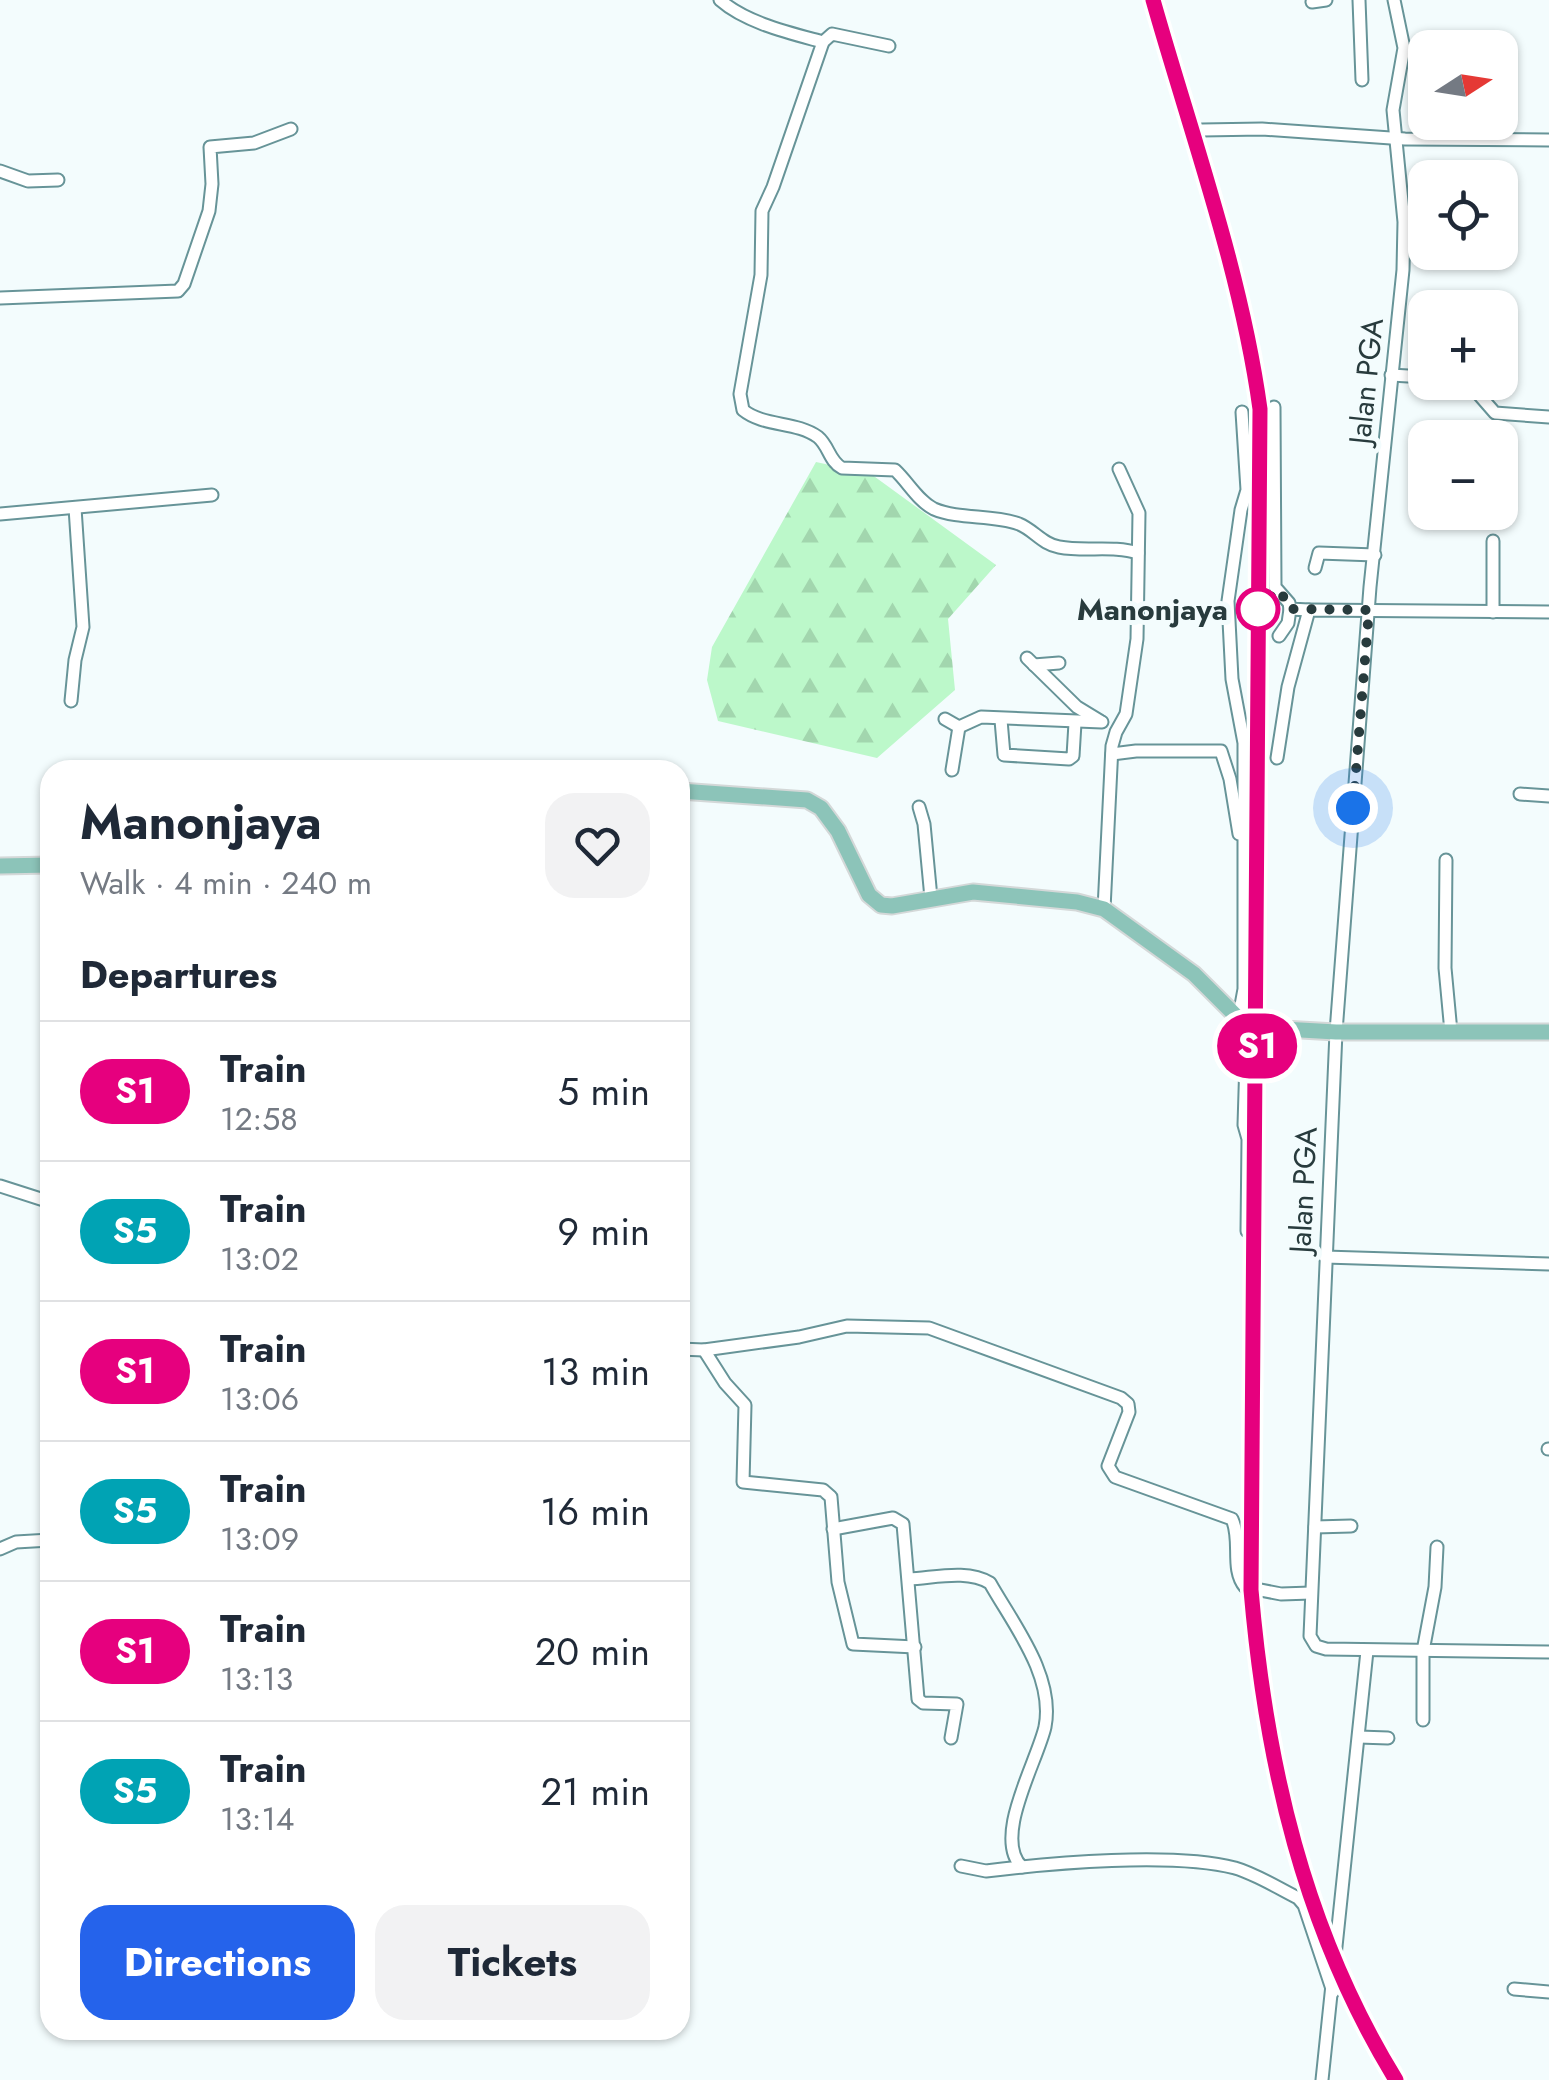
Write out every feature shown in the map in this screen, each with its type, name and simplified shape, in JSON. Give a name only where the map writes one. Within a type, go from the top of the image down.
[{"type":"main road","points":[[690,793],[807,800],[830,818],[864,888],[881,904],[892,906],[973,892],[1077,902],[1104,909],[1194,974],[1243,1022],[1336,1032],[1549,1032]]},
{"type":"main road","points":[[0,866],[40,866]]},
{"type":"street","points":[[720,0],[744,14],[823,42]]},
{"type":"street","points":[[1360,0],[1362,80]]},
{"type":"street","name":"Jalan PGA","points":[[1367,1651],[1316,1646],[1310,1636],[1336,1032],[1369,610],[1404,238],[1393,110],[1404,48],[1394,0]]},
{"type":"street","points":[[889,46],[832,34],[823,42],[762,210],[762,257],[740,394],[743,410],[817,437],[834,464],[842,468],[896,470],[922,501],[936,510],[997,517],[1024,526],[1058,547],[1138,553]]},
{"type":"street","points":[[0,298],[178,292],[207,224],[212,184],[210,147],[254,143],[291,129]]},
{"type":"street","points":[[1202,130],[1262,130],[1396,142],[1549,140]]},
{"type":"street","points":[[0,170],[28,181],[58,180]]},
{"type":"street","points":[[1392,375],[1408,376]]},
{"type":"street","points":[[1484,400],[1496,413],[1549,417]]},
{"type":"street","points":[[1274,407],[1275,586],[1290,609],[1288,623],[1278,636]]},
{"type":"street","points":[[1242,412],[1247,490],[1228,601],[1232,679],[1244,744],[1247,1231]]},
{"type":"street","points":[[1104,909],[1112,754],[1116,732],[1126,714],[1135,666],[1138,509],[1120,468]]},
{"type":"street","points":[[0,514],[212,495]]},
{"type":"street","points":[[72,701],[74,660],[82,627],[75,508]]},
{"type":"street","points":[[1493,541],[1493,612]]},
{"type":"street","points":[[1315,568],[1319,553],[1375,555]]},
{"type":"street","points":[[1290,609],[1549,612]]},
{"type":"street","points":[[1277,758],[1288,687],[1309,610]]},
{"type":"street","points":[[1058,663],[1030,662],[1078,708],[1116,732]]},
{"type":"street","points":[[959,727],[982,717],[1102,722]]},
{"type":"street","points":[[945,719],[959,727]]},
{"type":"street","points":[[1001,720],[1004,755],[1069,759],[1073,756],[1076,723]]},
{"type":"street","points":[[952,770],[959,727]]},
{"type":"street","points":[[1112,754],[1221,752],[1242,842]]},
{"type":"street","points":[[1520,794],[1549,796]]},
{"type":"street","points":[[919,807],[931,898]]},
{"type":"street","points":[[1446,860],[1445,968],[1450,1032]]},
{"type":"street","points":[[0,1186],[40,1199]]},
{"type":"street","points":[[1325,1257],[1549,1264]]},
{"type":"street","points":[[690,1349],[798,1337],[847,1326],[929,1328],[1121,1398],[1128,1404],[1128,1412],[1108,1466],[1115,1477],[1232,1520],[1238,1544],[1237,1571],[1245,1587],[1281,1594],[1312,1593]]},
{"type":"street","points":[[704,1350],[745,1405],[743,1482],[826,1492],[832,1501],[838,1582],[853,1644],[915,1647]]},
{"type":"street","points":[[833,1529],[892,1518],[900,1520],[904,1529],[919,1702],[958,1704],[952,1738]]},
{"type":"street","points":[[1315,1528],[1351,1526]]},
{"type":"street","points":[[0,1549],[16,1542],[40,1541]]},
{"type":"street","points":[[1423,1720],[1423,1652],[1435,1587],[1437,1548]]},
{"type":"street","points":[[909,1579],[972,1575],[990,1583],[1034,1660],[1044,1690],[1046,1722],[1011,1838],[1014,1858],[1022,1866]]},
{"type":"street","points":[[1322,2080],[1367,1651],[1549,1652]]},
{"type":"street","points":[[1359,1737],[1388,1738]]},
{"type":"street","points":[[961,1866],[986,1870],[1156,1862],[1238,1869],[1298,1898],[1333,1992]]},
{"type":"street","points":[[1514,1989],[1549,1992]]},
{"type":"green space","points":[[816,462],[871,474],[996,565],[948,619],[955,690],[877,758],[718,721],[707,680],[712,647]]},
{"type":"railway","points":[[1153,0],[1236,289],[1253,357],[1259,409],[1251,1590],[1258,1654],[1279,1781],[1314,1905],[1364,2023],[1396,2080]]},
{"type":"train","name":"S1","points":[[1153,0],[1233,276],[1260,409],[1251,1590],[1257,1660],[1279,1783],[1310,1903],[1336,1967],[1396,2080]]},
{"type":"place","name":"Manonjaya","points":[[1258,609]]},
{"type":"route","points":[[1258,609],[1278,590],[1290,609],[1369,610],[1353,808]]}]
